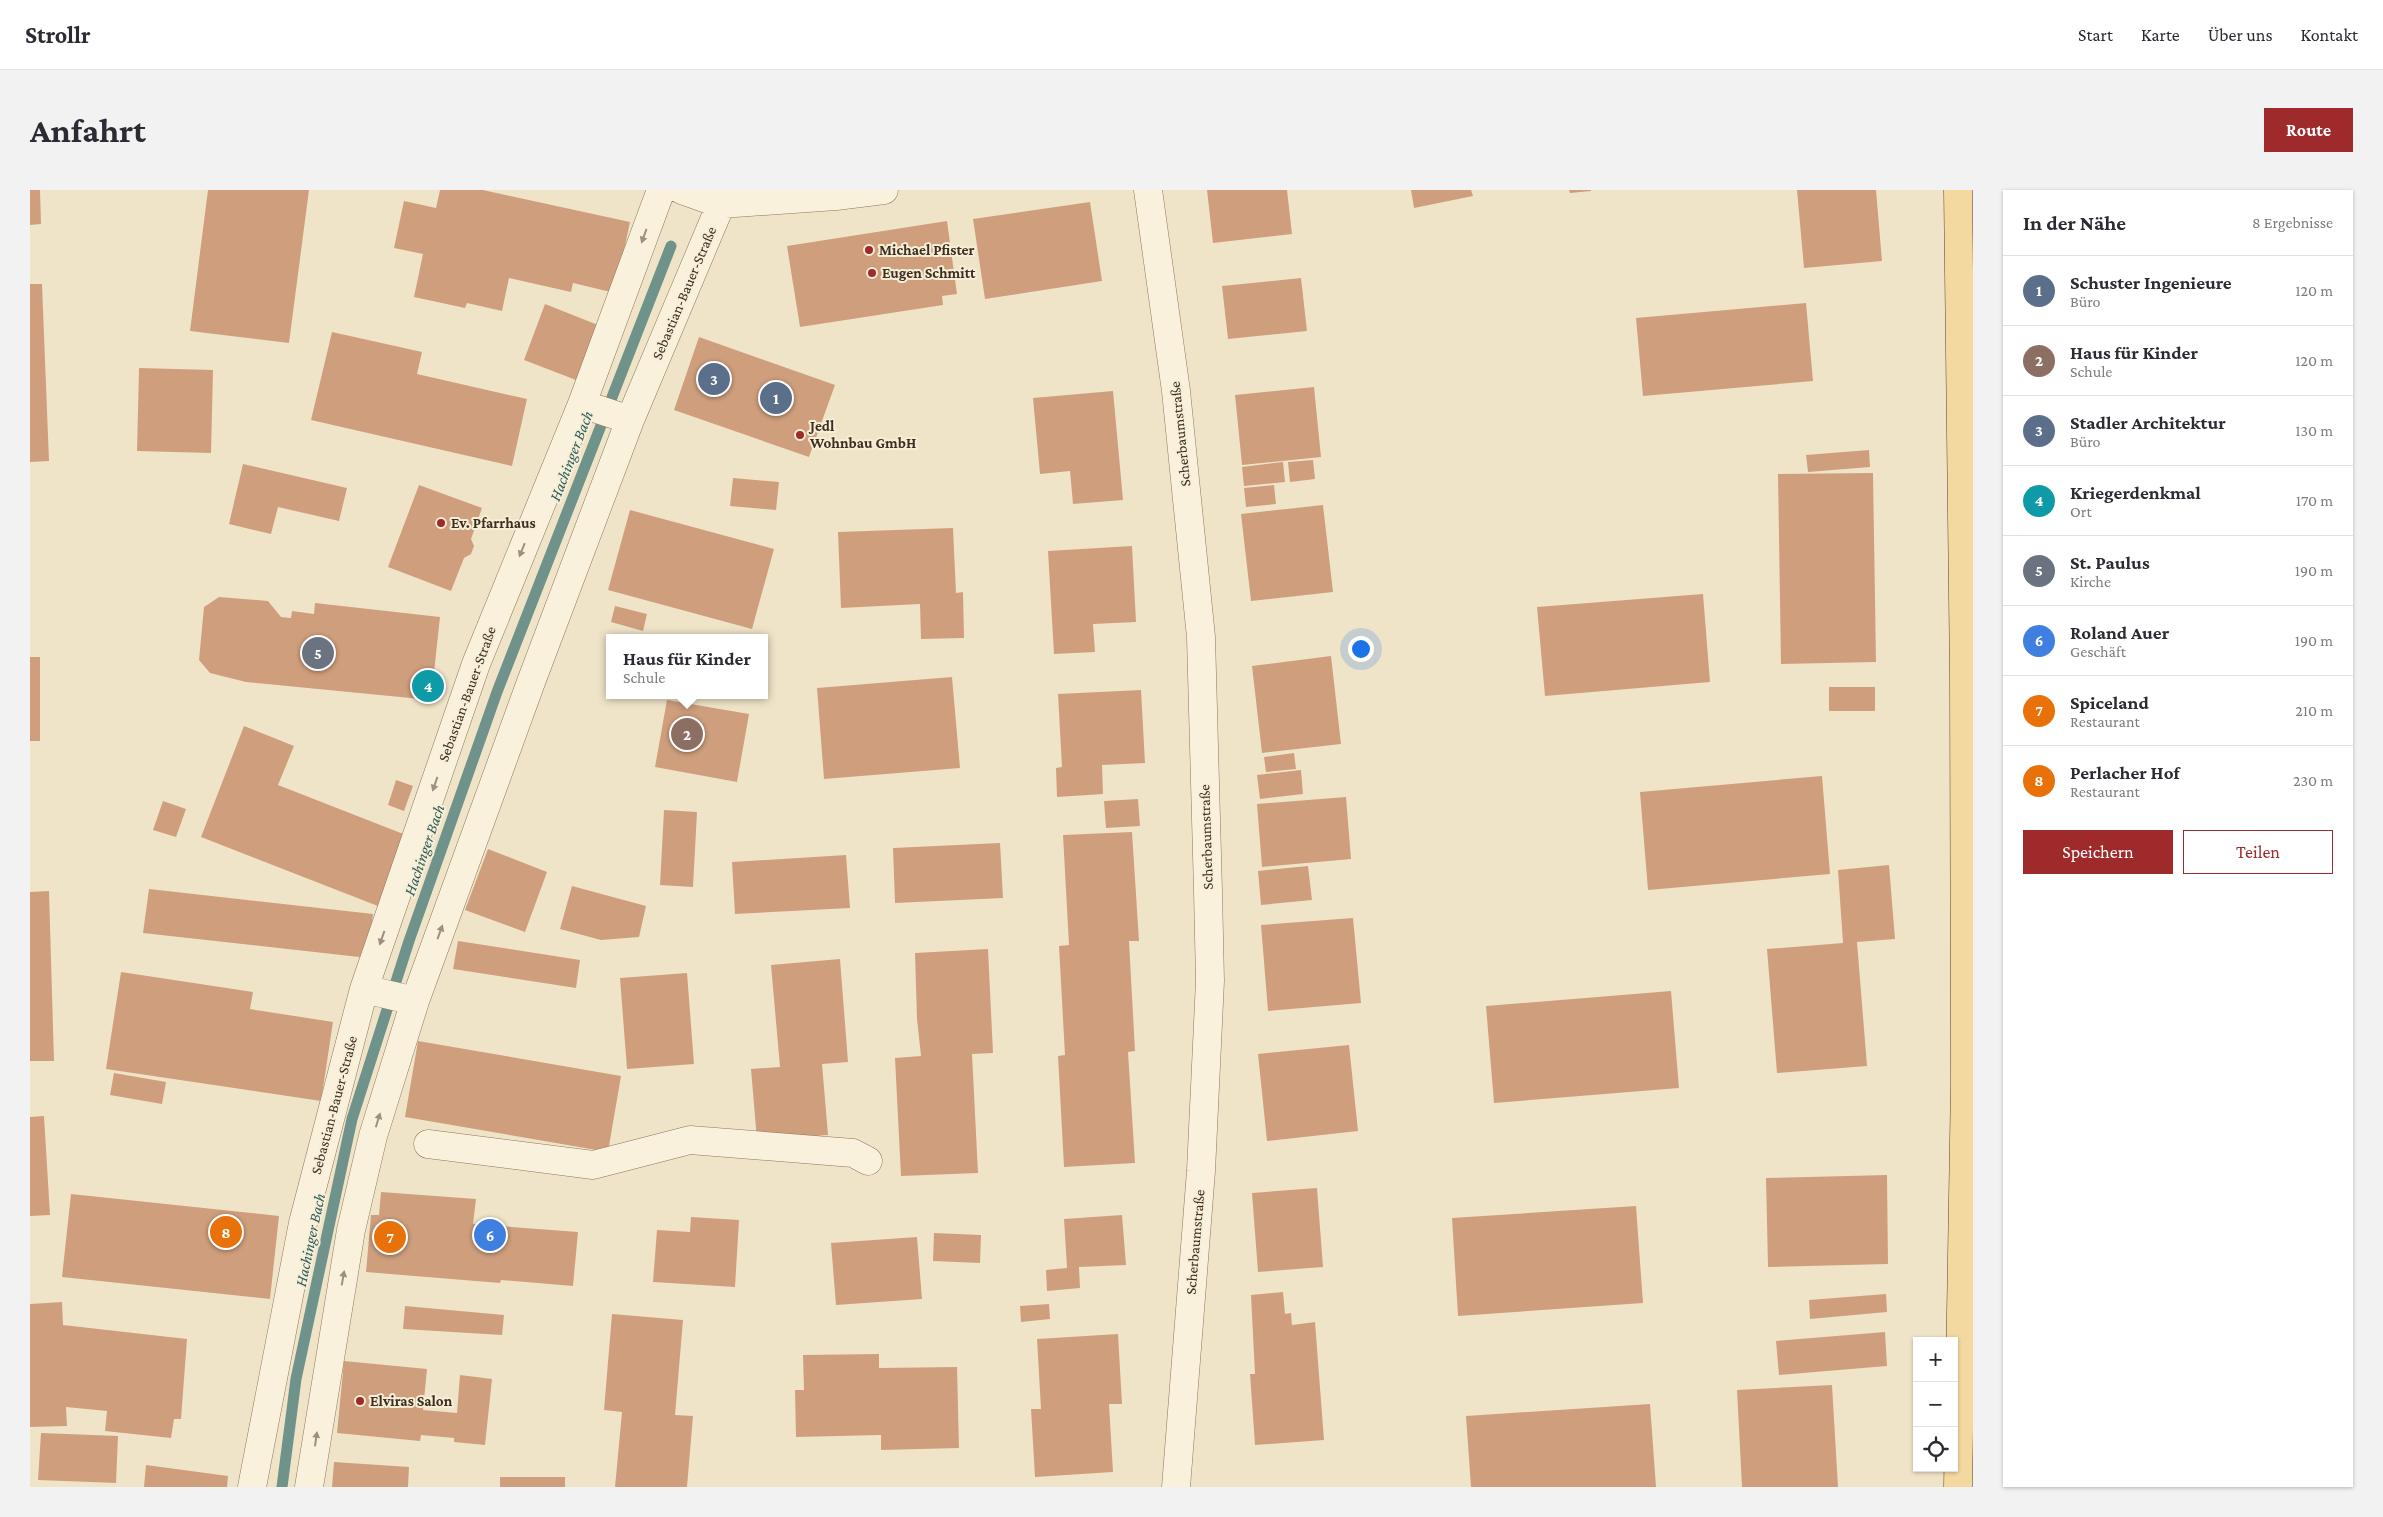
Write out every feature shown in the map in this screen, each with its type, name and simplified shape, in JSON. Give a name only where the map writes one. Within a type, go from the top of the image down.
[{"type":"main road","points":[[1958,190],[1968,1179],[1958,1487]]},
{"type":"street","name":"Sebastian-Bauer-Straße","points":[[309,1487],[351,1230],[374,1136],[389,995],[476,664],[587,406],[661,190]]},
{"type":"street","points":[[682,190],[721,204],[836,196],[884,190]]},
{"type":"street","name":"Scherbaumstraße","points":[[1148,190],[1176,391],[1201,637],[1210,981],[1201,1171],[1176,1487]]},
{"type":"street","name":"Sebastian-Bauer-Straße","points":[[252,1487],[303,1223],[389,995],[531,682],[624,418],[721,204]]},
{"type":"street","points":[[587,406],[624,418]]},
{"type":"street","points":[[428,1144],[593,1165],[690,1140],[853,1153],[868,1161]]},
{"type":"building","points":[[30,190],[40,190],[41,224],[30,225]]},
{"type":"building","points":[[208,190],[309,190],[289,343],[190,331]]},
{"type":"building","points":[[440,190],[483,190],[630,222],[615,293],[573,283],[571,292],[509,278],[502,311],[467,303],[465,308],[414,297],[423,254],[394,248],[404,201],[436,208]]},
{"type":"building","points":[[1207,190],[1287,190],[1292,234],[1213,243]]},
{"type":"building","points":[[1411,190],[1471,190],[1473,196],[1414,208]]},
{"type":"building","points":[[1569,190],[1591,190],[1591,191],[1570,193]]},
{"type":"building","points":[[1797,190],[1876,190],[1882,261],[1804,268]]},
{"type":"building","points":[[1090,202],[1102,281],[985,299],[973,219]]},
{"type":"building","points":[[947,221],[957,294],[942,296],[943,305],[800,327],[787,246]]},
{"type":"building","points":[[1301,278],[1307,331],[1228,339],[1222,286]]},
{"type":"building","points":[[30,284],[42,284],[49,461],[30,462]]},
{"type":"building","points":[[1806,303],[1813,381],[1643,396],[1636,318]]},
{"type":"building","points":[[545,304],[598,325],[576,380],[524,360]]},
{"type":"building","points":[[332,332],[422,352],[417,374],[527,399],[512,466],[311,420]]},
{"type":"building","points":[[699,337],[835,385],[809,457],[674,410]]},
{"type":"building","points":[[139,368],[213,370],[211,453],[137,451]]},
{"type":"building","points":[[1314,387],[1321,457],[1242,465],[1235,395]]},
{"type":"building","points":[[1113,391],[1123,500],[1073,504],[1070,471],[1040,474],[1033,398]]},
{"type":"building","points":[[1869,450],[1870,467],[1808,472],[1806,455]]},
{"type":"building","points":[[1313,460],[1315,479],[1290,482],[1288,462]]},
{"type":"building","points":[[1283,462],[1285,482],[1244,486],[1242,467]]},
{"type":"building","points":[[243,464],[347,488],[339,521],[278,507],[271,534],[229,524]]},
{"type":"building","points":[[1873,473],[1876,662],[1781,664],[1778,474]]},
{"type":"building","points":[[733,478],[779,482],[776,510],[730,506]]},
{"type":"building","name":"Ev. Pfarrhaus","points":[[419,485],[482,508],[471,539],[474,546],[471,554],[464,558],[451,591],[388,567]]},
{"type":"building","points":[[1274,485],[1276,504],[1246,507],[1244,488]]},
{"type":"building","points":[[1323,505],[1333,592],[1251,601],[1241,514]]},
{"type":"building","points":[[630,510],[774,549],[752,629],[608,590]]},
{"type":"building","points":[[953,528],[956,593],[963,592],[964,638],[921,639],[920,604],[841,608],[838,532]]},
{"type":"building","points":[[1132,546],[1136,622],[1093,624],[1095,652],[1054,654],[1048,551]]},
{"type":"building","points":[[1703,594],[1710,682],[1545,696],[1537,607]]},
{"type":"building","points":[[219,597],[268,601],[281,617],[291,618],[292,611],[314,614],[315,603],[440,617],[431,700],[246,682],[210,673],[199,660],[204,607]]},
{"type":"building","points":[[615,606],[647,614],[643,631],[611,622]]},
{"type":"building","points":[[1331,656],[1341,744],[1262,753],[1252,666]]},
{"type":"building","points":[[30,657],[40,657],[40,741],[30,741]]},
{"type":"building","points":[[952,677],[960,768],[824,779],[817,688]]},
{"type":"building","points":[[1829,687],[1875,687],[1875,711],[1829,711]]},
{"type":"building","points":[[1141,690],[1145,763],[1102,765],[1103,794],[1057,797],[1056,768],[1062,767],[1058,694]]},
{"type":"building","points":[[667,700],[749,714],[737,782],[655,767]]},
{"type":"building","points":[[244,726],[294,746],[278,785],[411,837],[383,908],[201,837]]},
{"type":"building","points":[[1294,753],[1296,769],[1266,772],[1264,757]]},
{"type":"building","points":[[1301,770],[1303,794],[1260,799],[1257,775]]},
{"type":"building","points":[[1822,776],[1830,874],[1648,890],[1640,792]]},
{"type":"building","points":[[396,780],[413,786],[404,811],[388,805]]},
{"type":"building","points":[[1346,797],[1351,859],[1262,867],[1257,804]]},
{"type":"building","points":[[1138,799],[1140,826],[1106,828],[1104,801]]},
{"type":"building","points":[[163,801],[186,809],[176,837],[153,830]]},
{"type":"building","points":[[664,810],[697,812],[693,887],[660,885]]},
{"type":"building","points":[[1132,832],[1139,941],[1129,941],[1135,1051],[1128,1052],[1135,1163],[1064,1167],[1058,1056],[1065,1055],[1059,946],[1069,945],[1063,835]]},
{"type":"building","points":[[1000,843],[1003,898],[895,903],[893,848]]},
{"type":"building","points":[[488,849],[547,872],[525,932],[465,910]]},
{"type":"building","points":[[846,855],[850,908],[735,914],[732,862]]},
{"type":"building","points":[[1889,865],[1895,939],[1857,942],[1867,1066],[1777,1073],[1767,949],[1843,943],[1838,870]]},
{"type":"building","points":[[1308,866],[1312,900],[1261,905],[1258,871]]},
{"type":"building","points":[[572,886],[646,906],[639,937],[601,940],[560,929]]},
{"type":"building","points":[[149,889],[373,914],[368,958],[143,933]]},
{"type":"building","points":[[49,891],[54,1061],[30,1061],[30,892]]},
{"type":"building","points":[[1353,918],[1361,1003],[1268,1011],[1261,925]]},
{"type":"building","points":[[458,941],[580,960],[576,988],[453,969]]},
{"type":"building","points":[[988,949],[993,1053],[972,1054],[978,1173],[901,1176],[895,1058],[921,1056],[917,1019],[915,953]]},
{"type":"building","points":[[840,959],[848,1062],[822,1064],[828,1135],[757,1140],[751,1069],[780,1067],[771,965]]},
{"type":"building","points":[[121,972],[253,992],[250,1009],[333,1022],[321,1101],[106,1069]]},
{"type":"building","points":[[687,973],[694,1064],[627,1069],[620,978]]},
{"type":"building","points":[[1671,991],[1679,1088],[1494,1103],[1486,1006]]},
{"type":"building","points":[[418,1041],[621,1076],[608,1152],[405,1117]]},
{"type":"building","points":[[1349,1045],[1358,1131],[1267,1141],[1258,1054]]},
{"type":"building","points":[[114,1073],[166,1082],[162,1104],[110,1095]]},
{"type":"building","points":[[44,1116],[50,1215],[30,1216],[30,1117]]},
{"type":"building","points":[[1887,1175],[1888,1264],[1768,1267],[1766,1178]]},
{"type":"building","points":[[1317,1188],[1323,1267],[1258,1272],[1252,1193]]},
{"type":"building","points":[[381,1192],[476,1199],[473,1224],[578,1232],[573,1286],[501,1280],[500,1283],[366,1272],[371,1215],[379,1215]]},
{"type":"building","points":[[71,1194],[279,1216],[270,1299],[62,1277]]},
{"type":"building","points":[[1636,1206],[1643,1303],[1458,1316],[1452,1218]]},
{"type":"building","points":[[1122,1215],[1126,1265],[1079,1267],[1080,1288],[1047,1291],[1046,1270],[1067,1268],[1064,1219]]},
{"type":"building","points":[[691,1217],[739,1220],[735,1287],[653,1282],[657,1230],[690,1232]]},
{"type":"building","points":[[934,1233],[981,1235],[980,1263],[933,1261]]},
{"type":"building","points":[[917,1237],[922,1299],[836,1305],[831,1243]]},
{"type":"building","points":[[1283,1292],[1285,1314],[1291,1313],[1292,1325],[1315,1322],[1324,1440],[1255,1445],[1250,1374],[1255,1374],[1251,1295]]},
{"type":"building","points":[[1886,1294],[1887,1312],[1810,1319],[1809,1300]]},
{"type":"building","points":[[62,1302],[63,1325],[187,1339],[181,1419],[174,1419],[171,1438],[105,1431],[107,1411],[66,1407],[67,1426],[30,1427],[30,1304]]},
{"type":"building","points":[[1049,1304],[1050,1319],[1021,1322],[1020,1306]]},
{"type":"building","points":[[405,1306],[504,1315],[502,1335],[403,1329]]},
{"type":"building","points":[[612,1314],[683,1320],[675,1415],[693,1416],[687,1487],[615,1487],[622,1412],[604,1410]]},
{"type":"building","points":[[1885,1332],[1887,1366],[1779,1375],[1776,1341]]},
{"type":"building","points":[[1118,1334],[1122,1404],[1109,1404],[1113,1472],[1035,1477],[1031,1409],[1041,1409],[1037,1339]]},
{"type":"building","points":[[879,1354],[879,1368],[957,1367],[959,1448],[881,1450],[881,1435],[796,1437],[795,1390],[804,1390],[803,1355]]},
{"type":"building","points":[[344,1361],[427,1369],[423,1410],[457,1413],[460,1375],[492,1379],[485,1445],[454,1442],[454,1438],[421,1435],[420,1441],[337,1433]]},
{"type":"building","points":[[1832,1385],[1838,1487],[1742,1487],[1737,1390]]},
{"type":"building","points":[[1650,1404],[1656,1487],[1471,1487],[1466,1416]]},
{"type":"building","points":[[41,1433],[118,1436],[116,1483],[38,1480]]},
{"type":"building","points":[[334,1462],[409,1467],[408,1487],[332,1487]]},
{"type":"building","points":[[146,1465],[228,1476],[227,1487],[144,1487]]},
{"type":"building","points":[[500,1477],[565,1477],[565,1487],[500,1487]]},
{"type":"waterway","name":"Hachinger Bach","points":[[282,1487],[296,1379],[352,1119],[409,941],[497,692],[671,246]]},
{"type":"place","name":"Michael Pfister","points":[[869,250]]},
{"type":"place","name":"Eugen Schmitt","points":[[872,273]]},
{"type":"place","name":"Stadler Architektur","points":[[714,379]]},
{"type":"place","name":"Schuster Ingenieure","points":[[776,398]]},
{"type":"place","name":"Jedl Wohnbau GmbH","points":[[800,435]]},
{"type":"place","name":"Ev. Pfarrhaus","points":[[441,523]]},
{"type":"place","name":"St. Paulus","points":[[318,653]]},
{"type":"place","name":"Kriegerdenkmal","points":[[428,686]]},
{"type":"place","name":"Haus für Kinder","points":[[687,734]]},
{"type":"place","name":"Perlacher Hof","points":[[226,1232]]},
{"type":"place","name":"Roland Auer","points":[[490,1235]]},
{"type":"place","name":"Spiceland","points":[[390,1237]]},
{"type":"place","name":"Elviras Salon","points":[[360,1401]]}]
